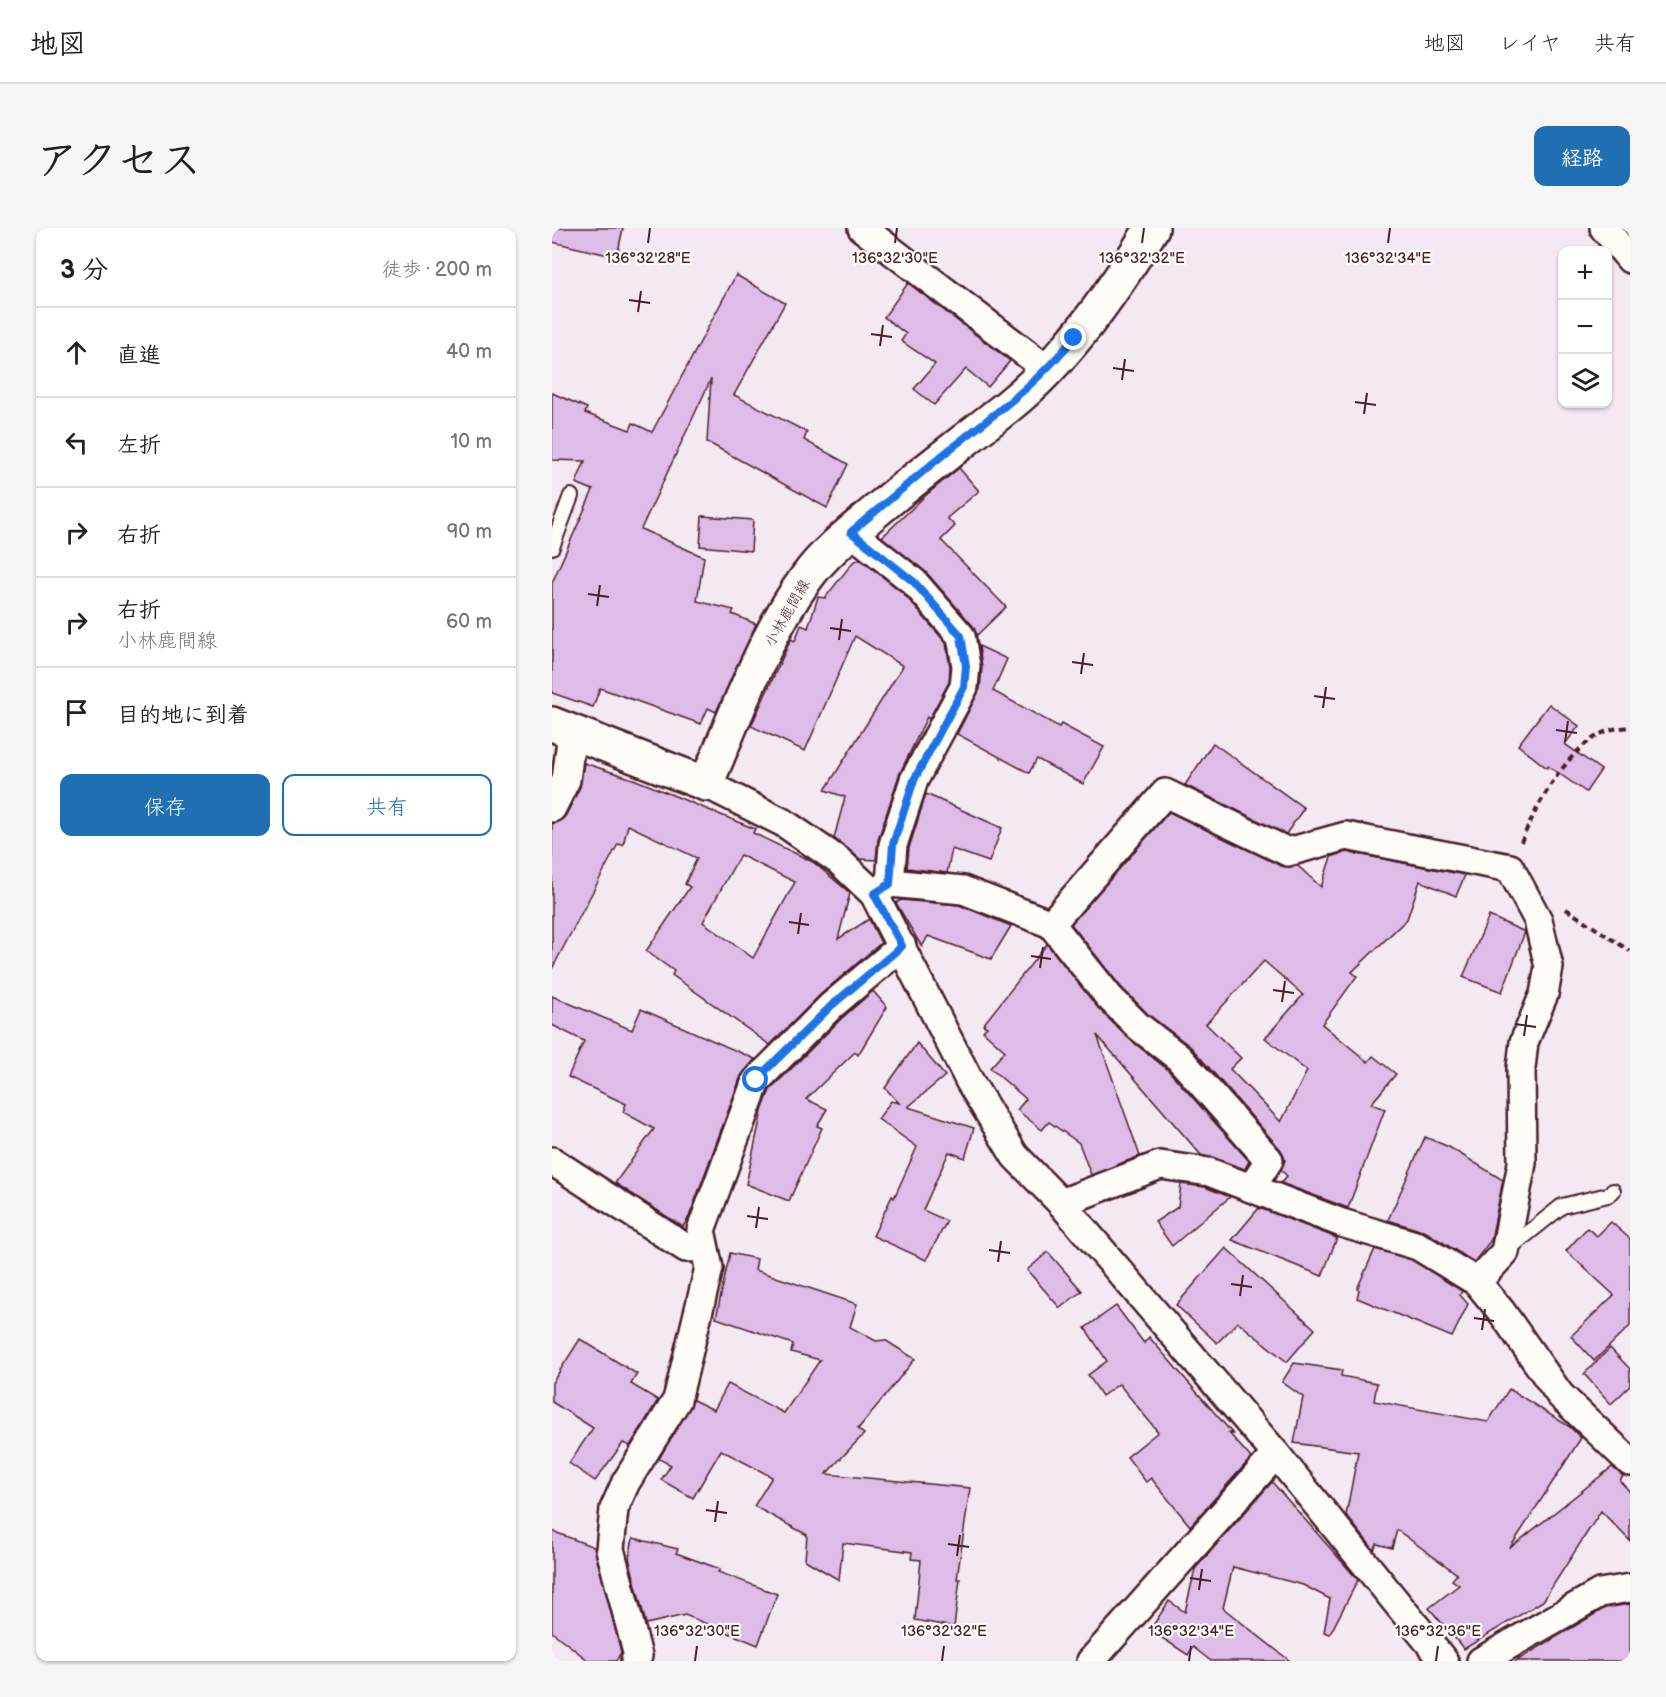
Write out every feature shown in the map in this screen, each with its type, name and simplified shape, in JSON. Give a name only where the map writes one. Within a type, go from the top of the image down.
[{"type":"main road","name":"小林鹿間線","points":[[706,784],[777,624],[808,575],[851,532],[950,449],[1008,406],[1048,370],[1108,292],[1152,228]]},
{"type":"main road","points":[[562,729],[706,784]]},
{"type":"street","points":[[862,228],[1048,370]]},
{"type":"street","points":[[1604,228],[1630,259]]},
{"type":"street","points":[[851,532],[914,582],[961,636],[966,666],[964,687],[914,780],[893,844],[882,889],[902,946],[970,1082],[1010,1148],[1061,1203],[1276,1454],[1444,1661]]},
{"type":"street","points":[[552,808],[566,780],[562,729]]},
{"type":"street","points":[[706,784],[784,823],[882,889],[963,890],[1051,924],[1109,997],[1138,1026],[1179,1058],[1231,1114],[1269,1160],[1251,1188]]},
{"type":"street","points":[[1051,924],[1164,793],[1288,852],[1346,836],[1510,868],[1538,920],[1549,968],[1544,994],[1524,1042],[1521,1068],[1522,1163],[1505,1252],[1477,1282]]},
{"type":"street","points":[[635,1661],[638,1656],[610,1549],[614,1509],[626,1482],[677,1400],[709,1268],[701,1230],[756,1080],[831,1006],[902,946]]},
{"type":"street","points":[[552,1161],[686,1248],[704,1247]]},
{"type":"street","points":[[1061,1203],[1160,1165],[1209,1172],[1342,1223],[1418,1246],[1477,1282],[1501,1311],[1560,1395],[1630,1462]]},
{"type":"street","points":[[1091,1661],[1276,1454]]},
{"type":"street","points":[[1481,1661],[1600,1593],[1630,1588]]},
{"type":"lane","points":[[552,547],[571,496]]},
{"type":"lane","points":[[1505,1252],[1562,1206],[1608,1195],[1613,1191]]},
{"type":"path","points":[[1510,868],[1538,802],[1581,748],[1607,731],[1630,727]]},
{"type":"building","points":[[552,228],[623,228],[617,257],[552,242]]},
{"type":"building","points":[[736,275],[785,303],[734,395],[807,432],[804,440],[848,464],[827,508],[707,442],[711,379],[641,529],[704,557],[697,601],[734,610],[732,614],[756,624],[716,712],[708,708],[701,724],[600,688],[593,707],[552,693],[552,583],[593,490],[576,483],[585,461],[552,460],[552,393],[587,408],[585,413],[630,430],[633,423],[652,432]]},
{"type":"building","points":[[908,283],[1010,361],[988,387],[966,369],[934,405],[914,389],[935,364],[901,341],[906,334],[884,317]]},
{"type":"building","points":[[959,468],[979,491],[947,518],[955,526],[941,540],[1006,607],[977,635],[973,626],[926,572],[882,537],[925,496]]},
{"type":"building","points":[[702,516],[753,520],[751,551],[700,546]]},
{"type":"building","points":[[860,559],[903,593],[946,643],[950,667],[949,682],[929,719],[927,717],[899,775],[878,840],[876,860],[860,859],[834,838],[845,797],[825,790],[903,666],[855,636],[805,751],[751,726],[791,639],[795,641],[801,625],[808,628],[818,597],[825,598],[853,562]]},
{"type":"building","points":[[979,646],[1007,659],[993,691],[1059,727],[1061,724],[1104,747],[1083,784],[1037,759],[1029,773],[957,734],[980,689],[982,667]]},
{"type":"building","points":[[1549,704],[1579,726],[1565,744],[1601,770],[1586,792],[1548,766],[1547,768],[1518,745]]},
{"type":"building","points":[[1213,743],[1304,808],[1286,834],[1185,785]]},
{"type":"building","points":[[584,763],[636,780],[755,829],[753,833],[813,862],[850,893],[838,939],[869,919],[881,943],[821,994],[770,1045],[672,975],[674,971],[646,951],[690,887],[685,884],[697,858],[628,825],[623,845],[618,844],[552,969],[552,824],[560,821],[566,815],[580,787]],"holes":[[[740,855],[795,882],[753,958],[703,922]]]},
{"type":"building","points":[[926,794],[1002,828],[989,862],[952,849],[947,873],[907,868],[909,848]]},
{"type":"building","points":[[1169,812],[1281,866],[1298,866],[1321,887],[1331,857],[1347,852],[1465,875],[1456,896],[1420,881],[1407,919],[1352,972],[1357,976],[1322,1024],[1368,1062],[1373,1056],[1396,1074],[1371,1104],[1385,1109],[1348,1208],[1281,1183],[1287,1176],[1281,1170],[1285,1160],[1281,1150],[1191,1047],[1148,1014],[1121,987],[1071,924]],"holes":[[[1264,961],[1303,995],[1265,1038],[1307,1071],[1281,1122],[1230,1069],[1241,1058],[1206,1024]]]},
{"type":"building","points":[[901,900],[959,905],[1011,926],[991,959],[928,936],[922,947],[896,903]]},
{"type":"building","points":[[1489,916],[1525,932],[1502,992],[1463,977]]},
{"type":"building","points":[[1047,944],[1098,1008],[1128,1038],[1168,1070],[1249,1161],[1245,1169],[1201,1155],[1097,1035],[1140,1156],[1091,1175],[1079,1143],[1049,1122],[1042,1130],[1017,1110],[1026,1099],[990,1068],[1005,1051],[983,1031],[987,1027],[983,1025]]},
{"type":"building","points":[[873,991],[887,1007],[858,1055],[855,1052],[806,1099],[827,1109],[817,1126],[822,1128],[789,1201],[746,1184],[762,1111],[770,1090],[842,1018]]},
{"type":"building","points":[[552,996],[632,1030],[641,1009],[755,1059],[741,1076],[689,1217],[683,1227],[615,1183],[654,1129],[623,1112],[626,1104],[568,1077],[584,1041],[552,1025]]},
{"type":"building","points":[[917,1043],[945,1076],[908,1107],[974,1128],[965,1158],[949,1152],[923,1210],[947,1221],[926,1260],[873,1236],[892,1196],[894,1198],[917,1147],[878,1119],[891,1101],[899,1103],[885,1088]]},
{"type":"building","points":[[1425,1137],[1449,1147],[1503,1180],[1491,1240],[1474,1262],[1426,1232],[1388,1220]]},
{"type":"building","points":[[1181,1184],[1205,1187],[1230,1197],[1172,1246],[1155,1222],[1178,1207]]},
{"type":"building","points":[[1259,1208],[1337,1238],[1322,1276],[1232,1240]]},
{"type":"building","points":[[1611,1222],[1630,1239],[1630,1326],[1594,1361],[1571,1336],[1614,1295],[1566,1251],[1587,1228],[1597,1236]]},
{"type":"building","points":[[1226,1248],[1315,1329],[1287,1362],[1238,1322],[1217,1343],[1176,1305]]},
{"type":"building","points":[[1375,1249],[1412,1260],[1462,1291],[1460,1295],[1468,1304],[1452,1337],[1357,1298],[1359,1290],[1357,1289]]},
{"type":"building","points":[[1048,1252],[1082,1291],[1060,1308],[1027,1270]]},
{"type":"building","points":[[730,1253],[757,1259],[755,1270],[857,1304],[850,1327],[876,1341],[885,1340],[915,1359],[858,1429],[864,1434],[826,1474],[970,1488],[957,1579],[960,1579],[954,1627],[915,1620],[921,1560],[911,1559],[912,1552],[843,1543],[839,1580],[805,1560],[807,1535],[754,1506],[772,1477],[721,1450],[693,1498],[661,1480],[671,1465],[659,1459],[693,1400],[714,1410],[728,1384],[784,1413],[820,1360],[791,1352],[793,1344],[716,1318]]},
{"type":"building","points":[[1116,1306],[1144,1343],[1149,1337],[1251,1458],[1190,1526],[1151,1478],[1146,1482],[1127,1457],[1158,1432],[1119,1384],[1102,1396],[1088,1375],[1107,1361],[1085,1328]]},
{"type":"building","points":[[580,1339],[637,1374],[631,1384],[658,1400],[630,1446],[623,1443],[595,1481],[569,1463],[593,1428],[552,1402],[552,1383]]},
{"type":"building","points":[[1610,1348],[1630,1369],[1630,1386],[1611,1404],[1584,1374]]},
{"type":"building","points":[[1294,1363],[1342,1370],[1341,1376],[1377,1383],[1374,1401],[1488,1422],[1509,1389],[1570,1427],[1581,1438],[1510,1548],[1612,1467],[1623,1476],[1620,1481],[1630,1492],[1630,1541],[1601,1511],[1543,1601],[1464,1649],[1429,1608],[1459,1585],[1452,1580],[1457,1574],[1397,1530],[1392,1548],[1377,1544],[1374,1550],[1346,1515],[1358,1452],[1294,1443],[1303,1397],[1282,1382]]},
{"type":"building","points":[[1272,1482],[1358,1580],[1330,1634],[1324,1632],[1330,1599],[1303,1585],[1233,1567],[1223,1608],[1290,1661],[1211,1661],[1193,1647],[1188,1655],[1150,1630],[1169,1601],[1185,1612],[1195,1569]]},
{"type":"building","points":[[552,1531],[594,1547],[621,1652],[616,1661],[589,1661],[552,1632]]},
{"type":"building","points":[[633,1538],[678,1549],[676,1553],[720,1569],[718,1572],[777,1594],[758,1645],[685,1615],[646,1624],[629,1558]]},
{"type":"building","points":[[1630,1604],[1630,1661],[1516,1661],[1605,1608]]},
{"type":"route","points":[[756,1080],[831,1006],[902,946],[874,894],[890,884],[893,844],[914,780],[964,687],[966,666],[961,636],[914,582],[851,532],[950,449],[1008,406],[1048,370],[1074,338]]}]
